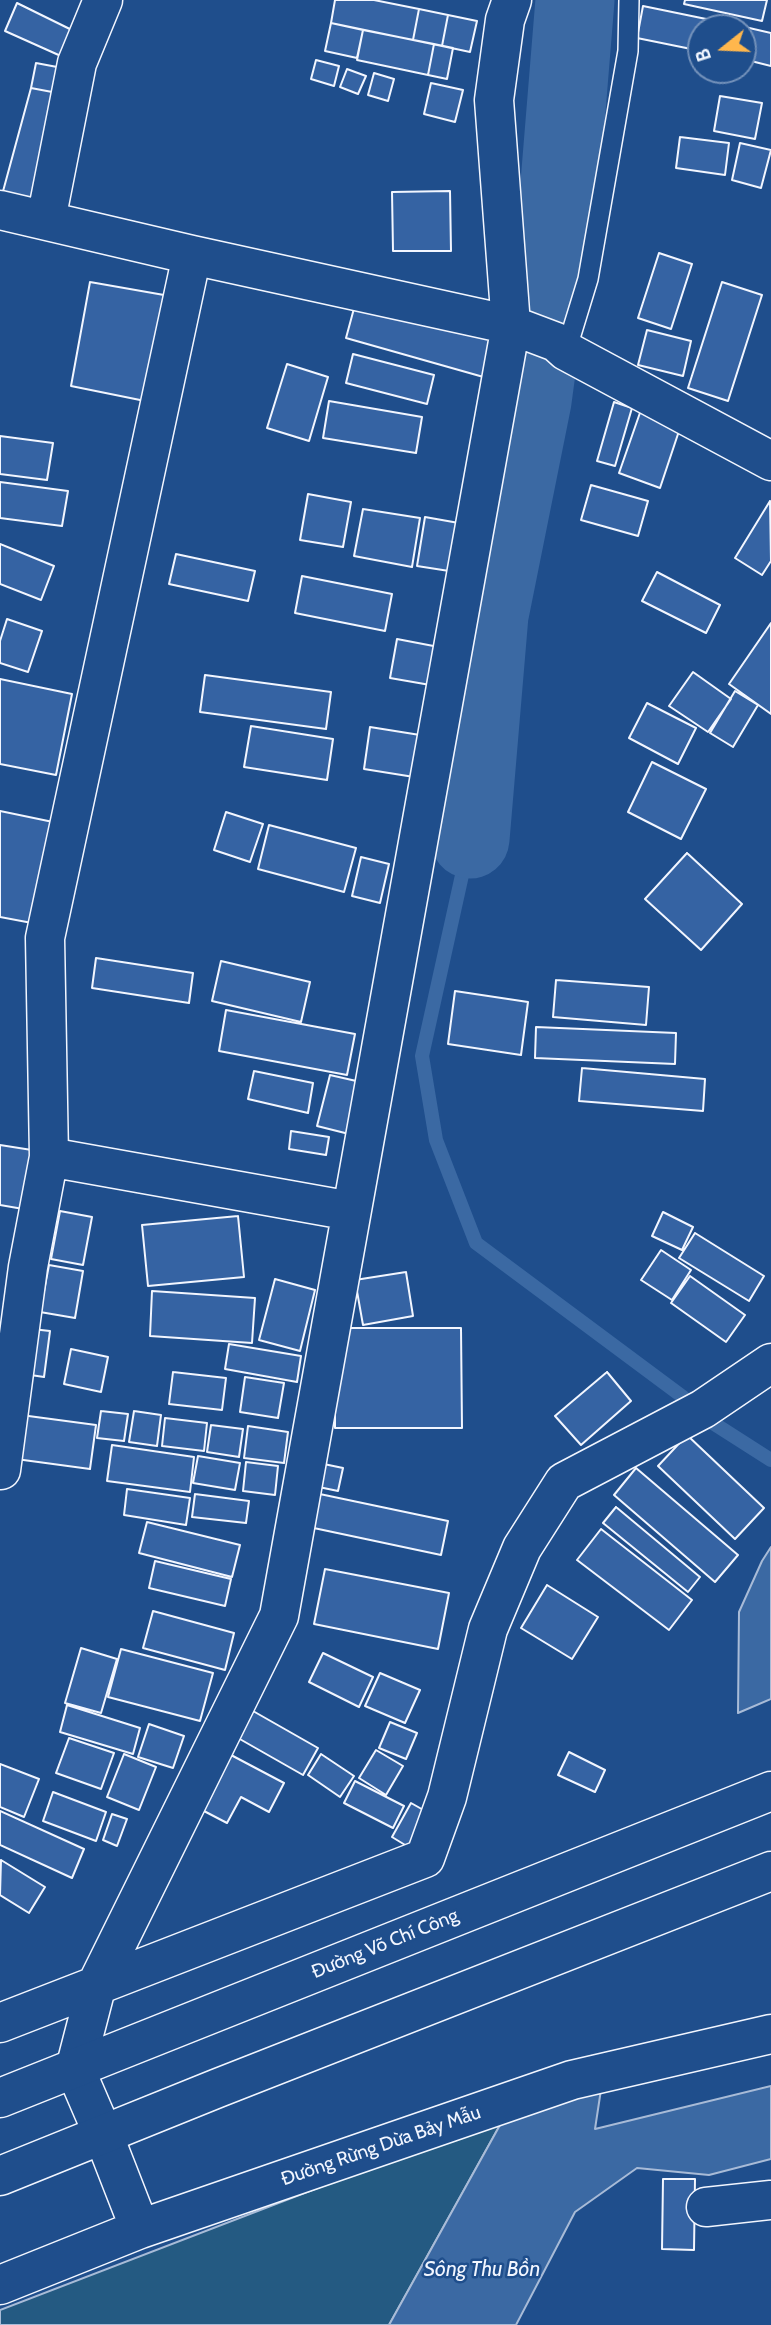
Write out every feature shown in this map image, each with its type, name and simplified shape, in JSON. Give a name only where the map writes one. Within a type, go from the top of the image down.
[{"type":"street","points":[[46,220],[77,63],[103,0]]},
{"type":"street","points":[[140,2229],[75,2069],[97,1984],[279,1616],[511,325],[494,100],[505,20],[512,0]]},
{"type":"street","points":[[0,210],[511,325],[561,347],[771,461]]},
{"type":"street","points":[[1,1470],[28,1267],[50,1157],[45,938],[192,255]]},
{"type":"street","points":[[50,1157],[351,1211]]},
{"type":"street","points":[[0,2023],[425,1858],[447,1797],[488,1629],[522,1548],[564,1482],[703,1409],[771,1363]]},
{"type":"street","name":"Đường Võ Chí Công","points":[[0,2098],[771,1791]]},
{"type":"street","points":[[0,2176],[771,1871]]},
{"type":"street","name":"Đường Rừng Dừa Bảy Mẫu","points":[[0,2285],[140,2229],[572,2080],[771,2034]]},
{"type":"street","points":[[706,2207],[771,2200]]},
{"type":"lane","points":[[561,347],[588,279],[628,51],[629,0]]},
{"type":"shaded area","points":[[505,2116],[389,2325],[0,2325],[0,2310]]},
{"type":"water","points":[[771,1547],[771,1699],[738,1713],[739,1612]]},
{"type":"water","name":"Sông Thu Bồn","points":[[602,2083],[595,2129],[771,2086],[771,2159],[709,2175],[637,2168],[575,2212],[516,2325],[389,2325],[505,2116]]},
{"type":"building","points":[[335,0],[374,0],[419,9],[413,40],[331,23]]},
{"type":"building","points":[[685,0],[767,0],[762,21],[757,20],[757,14],[730,14],[684,4]]},
{"type":"building","points":[[17,3],[82,35],[72,61],[5,31]]},
{"type":"building","points":[[643,6],[687,15],[687,48],[637,38]]},
{"type":"building","points":[[419,9],[448,15],[442,46],[413,40]]},
{"type":"building","points":[[448,15],[477,21],[470,52],[442,46]]},
{"type":"building","points":[[331,23],[363,30],[357,58],[325,51]]},
{"type":"building","points":[[363,30],[434,44],[428,75],[357,60]]},
{"type":"building","points":[[757,30],[771,33],[771,66],[757,62]]},
{"type":"building","points":[[434,44],[453,48],[447,79],[428,75]]},
{"type":"building","points":[[316,60],[339,66],[334,86],[311,79]]},
{"type":"building","points":[[36,63],[73,70],[68,95],[31,88]]},
{"type":"building","points":[[347,69],[366,76],[358,94],[340,87]]},
{"type":"building","points":[[374,73],[394,79],[388,101],[368,95]]},
{"type":"building","points":[[431,83],[463,90],[455,122],[424,114]]},
{"type":"building","points":[[31,88],[68,95],[38,203],[2,195]]},
{"type":"building","points":[[720,96],[762,103],[755,139],[714,131]]},
{"type":"building","points":[[680,137],[729,143],[725,175],[676,168]]},
{"type":"building","points":[[740,143],[771,150],[761,188],[732,180]]},
{"type":"building","points":[[450,191],[451,251],[393,251],[392,192]]},
{"type":"building","points":[[659,253],[692,264],[671,329],[638,318]]},
{"type":"building","points":[[90,282],[164,295],[145,401],[71,386]]},
{"type":"building","points":[[722,282],[762,295],[728,401],[688,388]]},
{"type":"building","points":[[356,301],[505,343],[494,380],[346,338]]},
{"type":"building","points":[[647,330],[691,341],[683,376],[638,365]]},
{"type":"building","points":[[353,354],[434,375],[427,404],[346,383]]},
{"type":"building","points":[[287,364],[328,377],[309,441],[267,428]]},
{"type":"building","points":[[329,401],[422,417],[416,453],[323,438]]},
{"type":"building","points":[[614,402],[632,408],[615,466],[597,461]]},
{"type":"building","points":[[642,407],[682,422],[660,488],[619,473]]},
{"type":"building","points":[[0,436],[53,443],[47,480],[0,474]]},
{"type":"building","points":[[0,482],[68,491],[62,526],[0,518]]},
{"type":"building","points":[[591,485],[648,501],[638,536],[581,520]]},
{"type":"building","points":[[308,494],[351,502],[343,547],[300,540]]},
{"type":"building","points":[[770,501],[771,561],[762,575],[735,558]]},
{"type":"building","points":[[363,509],[420,518],[412,567],[354,556]]},
{"type":"building","points":[[425,517],[470,525],[462,573],[417,566]]},
{"type":"building","points":[[0,544],[54,566],[41,600],[0,584]]},
{"type":"building","points":[[176,554],[255,571],[248,601],[169,584]]},
{"type":"building","points":[[657,572],[720,605],[706,633],[642,601]]},
{"type":"building","points":[[302,576],[392,594],[385,631],[295,613]]},
{"type":"building","points":[[7,619],[42,631],[28,672],[0,663],[0,641]]},
{"type":"building","points":[[771,623],[771,714],[729,684]]},
{"type":"building","points":[[397,639],[444,648],[436,686],[390,678]]},
{"type":"building","points":[[693,672],[731,699],[708,732],[669,706]]},
{"type":"building","points":[[205,675],[331,692],[326,729],[200,712]]},
{"type":"building","points":[[0,679],[72,694],[56,775],[0,764]]},
{"type":"building","points":[[735,691],[758,705],[733,747],[710,733]]},
{"type":"building","points":[[647,703],[696,728],[678,764],[629,738]]},
{"type":"building","points":[[251,726],[333,739],[327,780],[244,767]]},
{"type":"building","points":[[370,727],[420,735],[414,777],[364,769]]},
{"type":"building","points":[[652,762],[706,789],[681,839],[628,812]]},
{"type":"building","points":[[0,811],[53,822],[32,923],[0,917]]},
{"type":"building","points":[[226,812],[263,824],[250,862],[214,850]]},
{"type":"building","points":[[269,825],[356,848],[344,892],[258,869]]},
{"type":"building","points":[[687,853],[742,904],[701,950],[645,899]]},
{"type":"building","points":[[361,857],[389,864],[380,903],[352,896]]},
{"type":"building","points":[[96,958],[193,973],[189,1003],[92,988]]},
{"type":"building","points":[[221,961],[310,982],[301,1022],[212,1001]]},
{"type":"building","points":[[556,980],[649,987],[646,1025],[553,1017]]},
{"type":"building","points":[[455,991],[528,1002],[521,1055],[448,1044]]},
{"type":"building","points":[[226,1010],[355,1034],[347,1075],[219,1051]]},
{"type":"building","points":[[536,1027],[676,1033],[675,1064],[535,1058]]},
{"type":"building","points":[[582,1068],[705,1079],[703,1111],[579,1101]]},
{"type":"building","points":[[254,1071],[313,1083],[308,1113],[248,1099]]},
{"type":"building","points":[[330,1075],[365,1083],[353,1135],[317,1126]]},
{"type":"building","points":[[291,1131],[329,1137],[326,1155],[289,1149]]},
{"type":"building","points":[[0,1145],[38,1151],[29,1210],[0,1205]]},
{"type":"building","points":[[60,1211],[92,1217],[83,1265],[51,1259]]},
{"type":"building","points":[[663,1212],[693,1227],[682,1250],[652,1236]]},
{"type":"building","points":[[238,1216],[244,1277],[148,1286],[142,1225]]},
{"type":"building","points":[[695,1233],[764,1276],[749,1301],[679,1258]]},
{"type":"building","points":[[661,1250],[691,1270],[672,1300],[641,1280]]},
{"type":"building","points":[[49,1265],[83,1271],[75,1318],[40,1312]]},
{"type":"building","points":[[406,1272],[413,1316],[363,1325],[355,1280]]},
{"type":"building","points":[[690,1276],[745,1315],[726,1342],[671,1303]]},
{"type":"building","points":[[275,1279],[315,1290],[300,1351],[259,1340]]},
{"type":"building","points":[[152,1291],[255,1298],[252,1343],[150,1336]]},
{"type":"building","points":[[23,1328],[50,1331],[44,1377],[17,1373]]},
{"type":"building","points":[[335,1328],[461,1328],[462,1428],[335,1428]]},
{"type":"building","points":[[229,1344],[301,1356],[297,1382],[225,1369]]},
{"type":"building","points":[[71,1349],[108,1357],[101,1392],[64,1384]]},
{"type":"building","points":[[173,1372],[226,1378],[222,1410],[169,1404]]},
{"type":"building","points":[[607,1372],[631,1401],[581,1445],[555,1416]]},
{"type":"building","points":[[245,1377],[284,1383],[278,1418],[240,1412]]},
{"type":"building","points":[[101,1411],[128,1414],[124,1441],[97,1438]]},
{"type":"building","points":[[134,1411],[161,1415],[157,1446],[129,1442]]},
{"type":"building","points":[[21,1415],[96,1425],[90,1469],[16,1459]]},
{"type":"building","points":[[165,1418],[207,1423],[204,1451],[162,1446]]},
{"type":"building","points":[[211,1425],[243,1429],[239,1457],[207,1452]]},
{"type":"building","points":[[248,1426],[288,1432],[284,1463],[244,1458]]},
{"type":"building","points":[[687,1435],[764,1508],[735,1539],[658,1466]]},
{"type":"building","points":[[112,1445],[194,1457],[190,1492],[107,1481]]},
{"type":"building","points":[[198,1456],[240,1463],[235,1490],[193,1483]]},
{"type":"building","points":[[246,1462],[278,1466],[275,1495],[243,1491]]},
{"type":"building","points":[[319,1463],[343,1468],[338,1491],[314,1486]]},
{"type":"building","points":[[636,1468],[738,1555],[715,1582],[614,1495]]},
{"type":"building","points":[[127,1489],[190,1498],[186,1525],[124,1515]]},
{"type":"building","points":[[315,1493],[448,1521],[441,1555],[309,1527]]},
{"type":"building","points":[[195,1494],[249,1501],[246,1523],[192,1517]]},
{"type":"building","points":[[616,1507],[700,1577],[688,1592],[603,1523]]},
{"type":"building","points":[[147,1522],[240,1545],[232,1577],[139,1553]]},
{"type":"building","points":[[601,1529],[692,1600],[669,1630],[577,1560]]},
{"type":"building","points":[[155,1561],[231,1579],[225,1606],[149,1588]]},
{"type":"building","points":[[325,1569],[449,1593],[438,1649],[314,1624]]},
{"type":"building","points":[[547,1585],[598,1617],[572,1659],[521,1628]]},
{"type":"building","points":[[153,1611],[234,1633],[225,1670],[143,1648]]},
{"type":"building","points":[[81,1648],[117,1659],[101,1713],[65,1703]]},
{"type":"building","points":[[121,1649],[213,1673],[200,1721],[108,1697]]},
{"type":"building","points":[[323,1653],[373,1677],[359,1707],[309,1682]]},
{"type":"building","points":[[380,1673],[420,1690],[405,1723],[365,1706]]},
{"type":"building","points":[[67,1705],[140,1728],[133,1754],[60,1732]]},
{"type":"building","points":[[253,1711],[318,1748],[303,1775],[238,1738]]},
{"type":"building","points":[[390,1722],[417,1733],[406,1759],[379,1748]]},
{"type":"building","points":[[149,1724],[184,1736],[173,1768],[138,1757]]},
{"type":"building","points":[[69,1738],[114,1753],[101,1789],[56,1773]]},
{"type":"building","points":[[376,1750],[403,1766],[386,1795],[359,1778]]},
{"type":"building","points":[[569,1752],[605,1770],[595,1792],[558,1775]]},
{"type":"building","points":[[124,1754],[156,1767],[139,1810],[107,1797]]},
{"type":"building","points":[[321,1754],[354,1776],[340,1797],[308,1775]]},
{"type":"building","points":[[231,1755],[284,1783],[269,1812],[241,1797],[227,1823],[202,1810]]},
{"type":"building","points":[[0,1764],[39,1779],[24,1817],[0,1807]]},
{"type":"building","points":[[355,1781],[404,1806],[393,1828],[344,1803]]},
{"type":"building","points":[[53,1792],[106,1812],[96,1841],[43,1821]]},
{"type":"building","points":[[411,1803],[434,1816],[415,1851],[392,1837]]},
{"type":"building","points":[[0,1811],[84,1849],[72,1878],[0,1845]]},
{"type":"building","points":[[112,1814],[127,1819],[117,1846],[103,1840]]},
{"type":"building","points":[[1,1860],[45,1887],[29,1913],[0,1895]]},
{"type":"building","points":[[663,2179],[695,2179],[694,2250],[662,2249]]},
{"type":"waterway","points":[[470,839],[489,615],[532,401],[558,208],[575,0]]},
{"type":"waterway","points":[[470,839],[422,1056],[436,1140],[476,1243],[683,1397]]},
{"type":"waterway","points":[[713,1423],[771,1460]]}]
